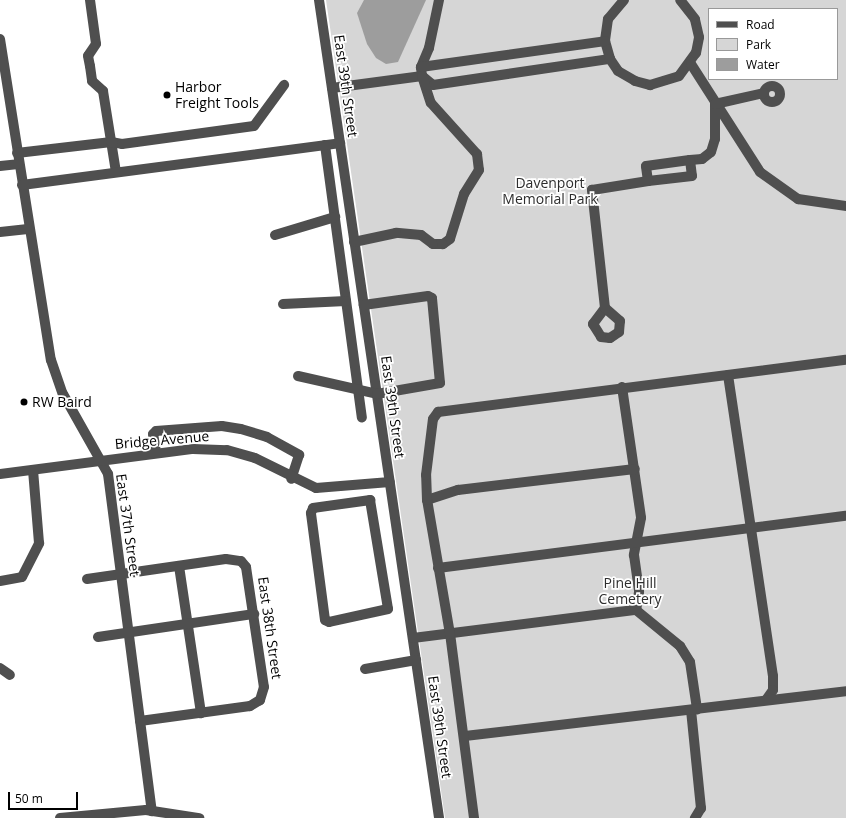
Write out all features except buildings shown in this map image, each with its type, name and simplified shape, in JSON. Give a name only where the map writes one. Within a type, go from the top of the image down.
[{"type":"street","points":[[90,0],[96,44],[88,56],[92,81],[103,90],[116,172]]},
{"type":"street","name":"East 39th Street","points":[[319,0],[440,818]]},
{"type":"street","points":[[354,242],[396,233],[421,235],[433,244],[443,244],[450,238],[464,194],[479,170],[478,154],[431,103],[421,72],[430,48],[439,0]]},
{"type":"street","points":[[624,0],[608,19],[605,41],[610,59],[618,71],[635,81],[650,85],[669,81],[691,64],[699,37],[695,20],[680,0]]},
{"type":"street","name":"East 37th Street","points":[[0,39],[3,77],[51,360],[62,394],[108,474],[152,810]]},
{"type":"street","points":[[332,88],[605,41]]},
{"type":"street","points":[[421,72],[432,84],[610,59]]},
{"type":"street","points":[[691,64],[709,89],[715,104],[760,172],[776,187],[798,198],[846,206]]},
{"type":"street","points":[[17,153],[111,142],[122,144],[254,126],[284,85]]},
{"type":"street","points":[[715,104],[764,93]]},
{"type":"street","points":[[648,181],[646,166],[702,159],[711,152],[715,139],[715,104]]},
{"type":"street","points":[[22,185],[340,143]]},
{"type":"street","points":[[325,145],[362,417]]},
{"type":"street","points":[[604,308],[592,190],[692,176],[690,160]]},
{"type":"street","points":[[0,166],[18,164]]},
{"type":"street","points":[[275,235],[335,217]]},
{"type":"street","points":[[0,232],[28,229]]},
{"type":"street","points":[[298,376],[377,394],[440,383],[432,298],[428,296],[364,305]]},
{"type":"street","points":[[283,304],[346,301]]},
{"type":"street","points":[[474,818],[465,736],[450,634],[427,500],[426,475],[433,418],[438,412],[622,387],[846,360]]},
{"type":"street","points":[[728,375],[773,676],[773,690],[766,700]]},
{"type":"street","points":[[622,387],[641,518],[637,543],[636,610]]},
{"type":"street","points":[[156,452],[153,434],[156,431],[222,426],[241,429],[267,437],[299,455],[291,479]]},
{"type":"street","name":"Bridge Avenue","points":[[0,474],[156,452],[227,450],[256,458],[291,479],[316,488],[339,488],[390,482]]},
{"type":"street","points":[[427,500],[458,490],[635,469]]},
{"type":"street","points":[[0,581],[22,577],[39,542],[33,470]]},
{"type":"street","points":[[339,488],[341,503]]},
{"type":"street","points":[[372,502],[388,609],[329,622],[325,620],[311,513],[313,508],[341,503],[372,502]]},
{"type":"street","points":[[438,568],[846,516]]},
{"type":"street","name":"East 38th Street","points":[[179,566],[226,559],[241,561],[248,574],[254,614],[264,687],[260,700],[250,706],[201,713]]},
{"type":"street","points":[[87,579],[179,566],[201,713],[140,721]]},
{"type":"street","points":[[413,638],[636,610],[680,646],[690,662],[701,808],[695,818]]},
{"type":"street","points":[[98,637],[254,614]]},
{"type":"street","points":[[365,669],[416,660]]},
{"type":"street","points":[[0,668],[10,676]]},
{"type":"street","points":[[465,736],[846,691]]},
{"type":"street","points":[[60,818],[152,810],[199,818]]},
{"type":"green space","points":[[326,0],[846,0],[846,818],[445,818]]},
{"type":"water","points":[[364,0],[426,0],[398,62],[386,64],[376,58],[367,44],[357,13]]},
{"type":"place","name":"Harbor Freight Tools","points":[[167,95]]},
{"type":"place","name":"RW Baird","points":[[24,402]]},
{"type":"park label","name":"Davenport Memorial Park","points":[[550,192]]},
{"type":"park label","name":"Pine Hill Cemetery","points":[[630,592]]}]
